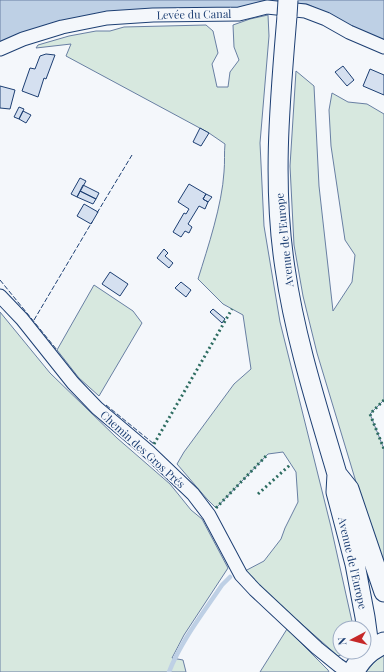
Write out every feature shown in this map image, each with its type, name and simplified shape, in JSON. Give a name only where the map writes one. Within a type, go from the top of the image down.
[{"type":"main road","name":"Avenue de l'Europe","points":[[287,8],[279,120],[278,170],[281,237],[290,299],[299,339],[337,474],[336,492],[355,564],[368,639],[376,647]]},
{"type":"main road","name":"Avenue de l'Europe","points":[[337,474],[349,488],[384,592]]},
{"type":"main road","points":[[353,672],[361,660],[376,647]]},
{"type":"street","name":"Levée du Canal","points":[[0,49],[23,39],[62,27],[107,18],[153,15],[239,14],[267,7],[305,11],[326,19],[349,32],[384,47]]},
{"type":"street","name":"Chemin des Gros Prés","points":[[0,296],[22,319],[73,383],[97,408],[149,452],[193,494],[209,515],[241,574],[255,590],[317,648],[348,672]]},
{"type":"shaded area","points":[[268,15],[269,36],[260,143],[264,226],[280,322],[331,527],[352,620],[332,620],[332,651],[254,582],[245,571],[264,561],[281,539],[298,502],[296,472],[283,452],[268,454],[216,508],[177,464],[184,452],[234,384],[251,369],[243,315],[223,304],[198,279],[214,226],[223,185],[225,144],[209,133],[66,56],[71,44],[36,48],[38,45],[69,36],[96,31],[110,31],[124,27],[206,25],[213,31],[218,53],[212,64],[217,87],[228,87],[230,72],[239,60],[234,47],[233,25]]},
{"type":"shaded area","points":[[296,71],[314,86],[319,186],[333,311],[352,282],[355,255],[345,240],[331,146],[329,110],[332,93],[348,102],[367,104],[384,114],[384,400],[370,414],[384,449],[384,568],[369,525],[317,353],[303,296],[294,245],[290,166]]},
{"type":"shaded area","points":[[94,285],[133,311],[142,323],[99,396],[79,378],[57,350]]},
{"type":"shaded area","points":[[0,312],[50,373],[117,438],[170,484],[191,510],[202,519],[228,568],[184,635],[172,658],[183,660],[186,672],[0,672]]},
{"type":"shaded area","points":[[287,629],[328,670],[329,672],[260,672]]},
{"type":"shaded area","points":[[384,655],[384,672],[366,672],[376,660]]},
{"type":"water","points":[[0,0],[384,0],[384,42],[307,4],[271,3],[241,8],[189,9],[0,42]]},
{"type":"building","points":[[46,54],[55,55],[46,79],[44,78],[38,97],[22,91],[30,68],[35,69],[40,56]]},
{"type":"building","points":[[343,66],[354,80],[347,86],[335,72]]},
{"type":"building","points":[[370,69],[384,75],[384,95],[363,86]]},
{"type":"building","points":[[0,86],[15,90],[10,109],[0,108]]},
{"type":"building","points":[[19,107],[24,109],[19,119],[14,117]]},
{"type":"building","points":[[23,111],[31,115],[26,123],[19,119]]},
{"type":"building","points":[[200,128],[209,133],[201,146],[193,142]]},
{"type":"building","points":[[80,178],[86,181],[77,197],[71,194]]},
{"type":"building","points":[[189,184],[206,194],[203,199],[208,202],[205,209],[199,206],[188,224],[192,227],[189,233],[185,231],[181,237],[173,232],[184,213],[186,214],[189,209],[178,202]]},
{"type":"building","points":[[83,185],[99,193],[96,199],[80,191]]},
{"type":"building","points":[[80,191],[96,199],[93,204],[77,197]]},
{"type":"building","points":[[206,194],[212,197],[208,202],[203,199]]},
{"type":"building","points":[[84,204],[98,212],[91,224],[77,216]]},
{"type":"building","points":[[164,249],[168,253],[165,256],[173,263],[169,268],[157,258]]},
{"type":"building","points":[[110,272],[128,284],[120,296],[102,284]]},
{"type":"building","points":[[181,282],[191,290],[186,297],[175,288]]},
{"type":"building","points":[[213,309],[225,319],[222,323],[210,312]]},
{"type":"waterway","points":[[169,672],[193,627],[222,585],[230,577]]},
{"type":"hedge","points":[[154,444],[232,309]]},
{"type":"hedge","points":[[384,400],[370,414],[384,449]]},
{"type":"hedge","points":[[216,508],[268,454]]},
{"type":"hedge","points":[[258,494],[291,464]]},
{"type":"fence","points":[[97,213],[132,155]]},
{"type":"fence","points":[[34,320],[92,222]]},
{"type":"fence","points":[[0,280],[57,350]]},
{"type":"fence","points":[[106,405],[154,444]]}]
